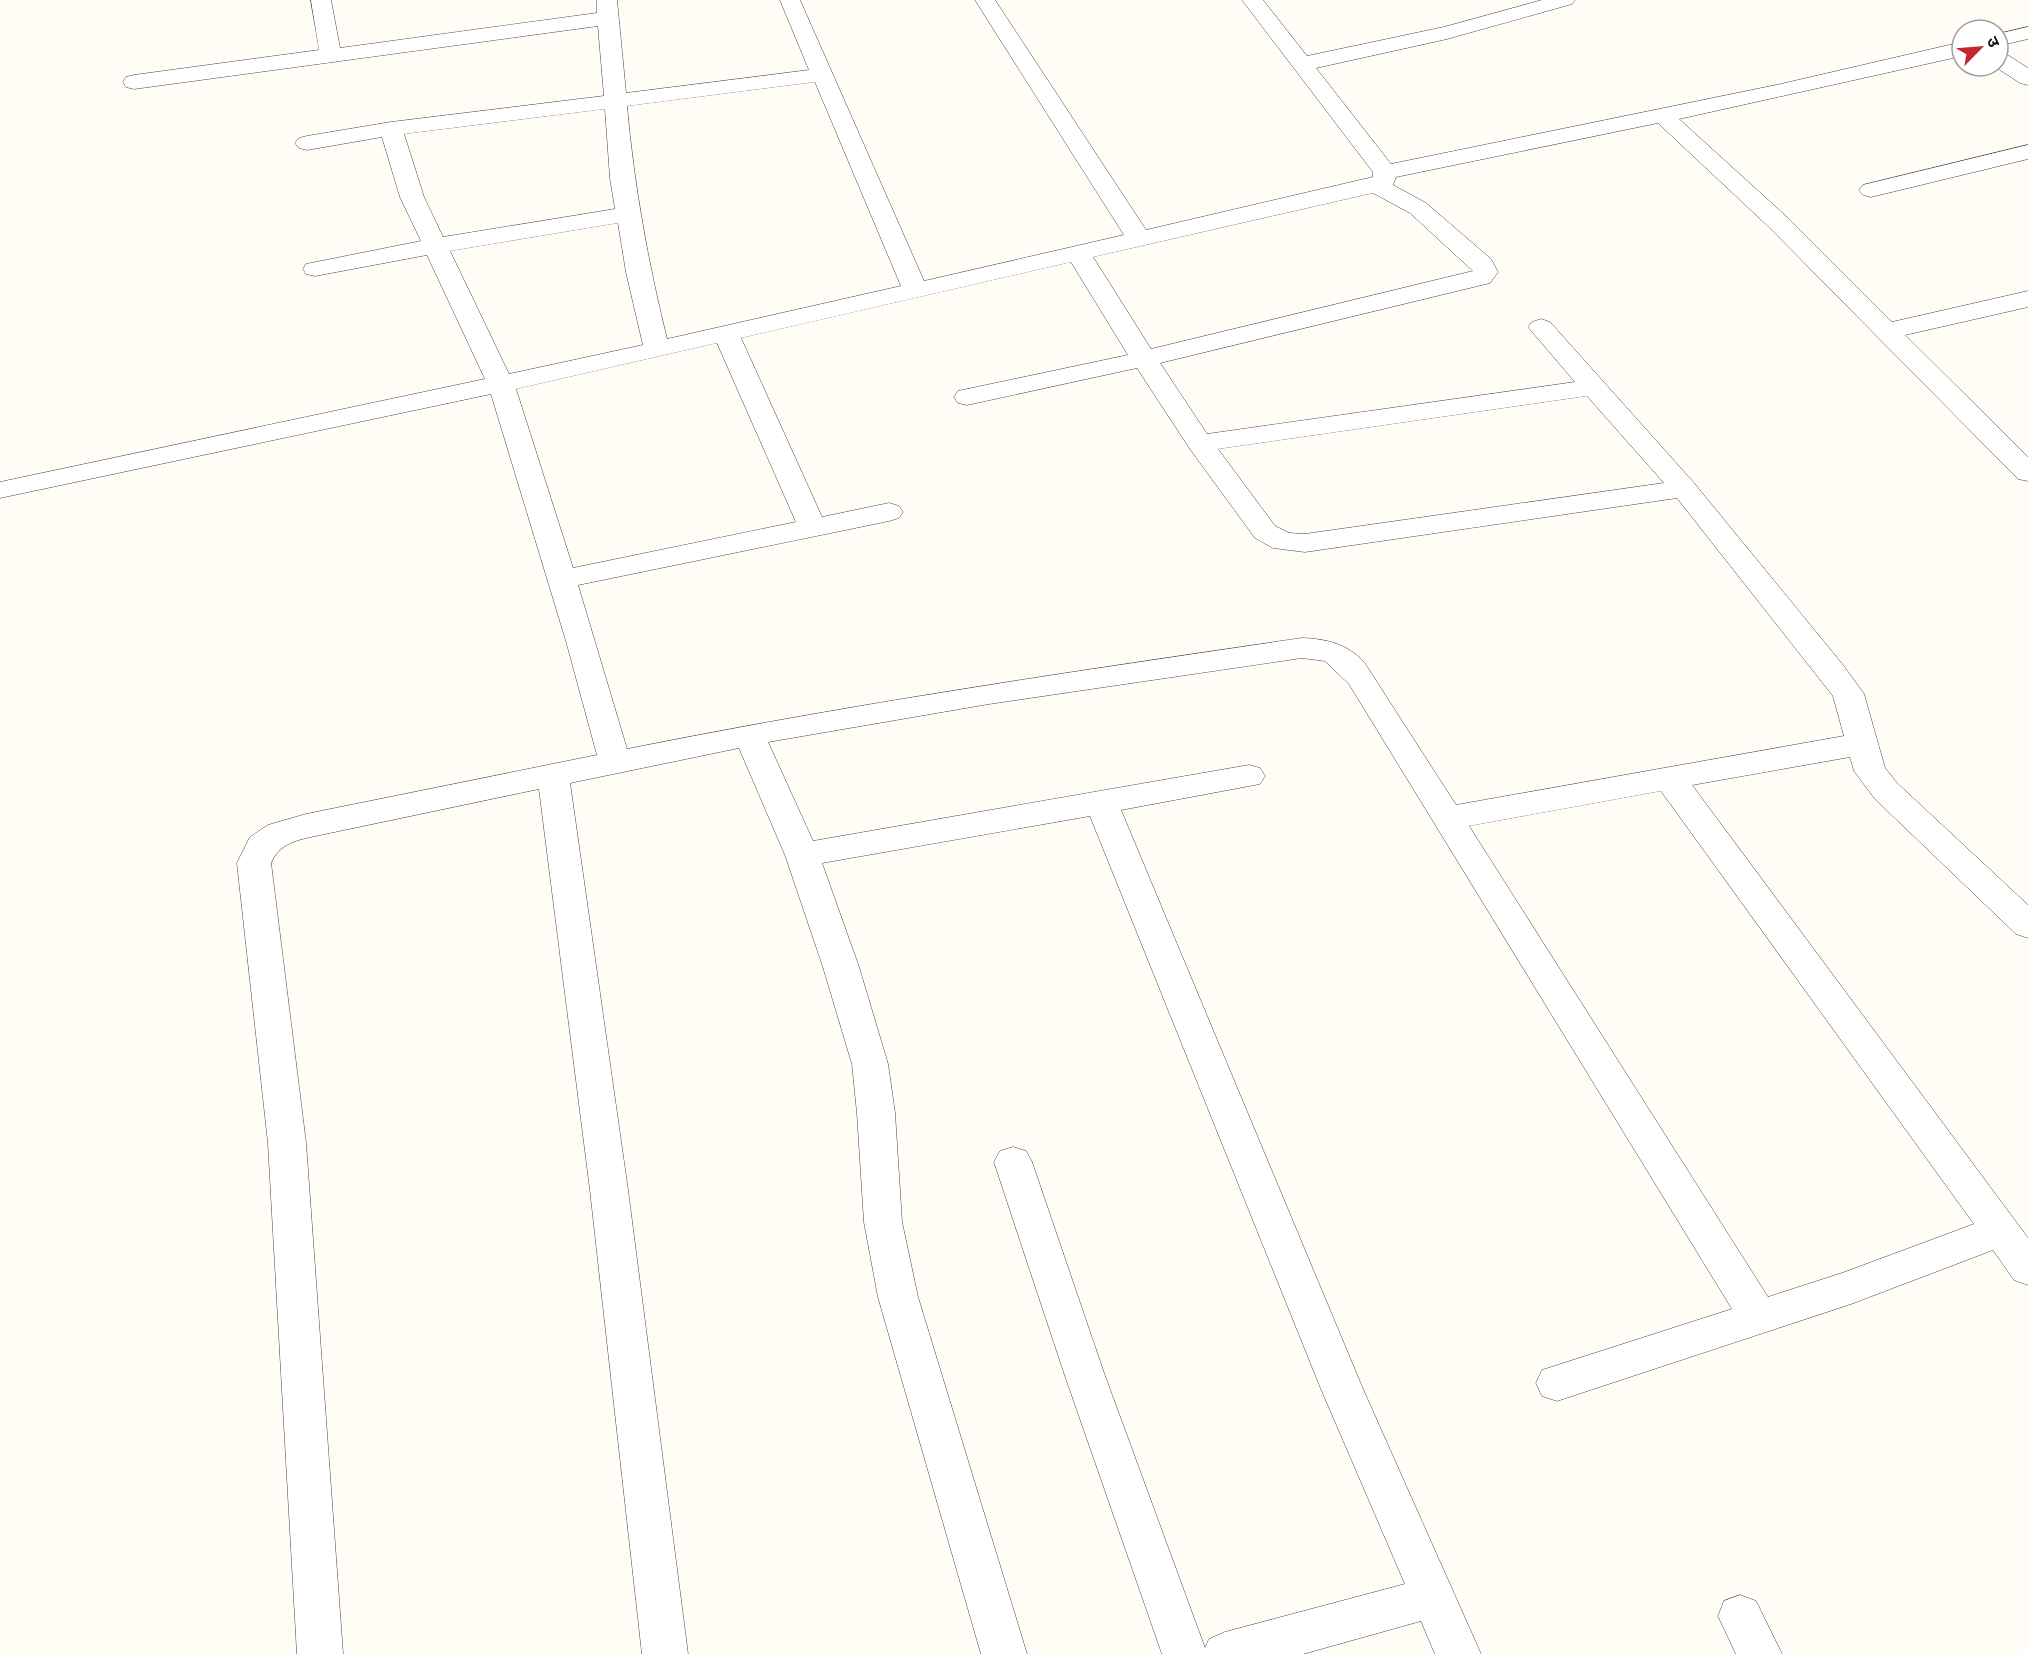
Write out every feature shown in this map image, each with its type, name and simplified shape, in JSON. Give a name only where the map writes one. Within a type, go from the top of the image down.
[{"type":"street","points":[[321,0],[331,55]]},
{"type":"street","points":[[790,0],[916,291]]},
{"type":"street","points":[[985,0],[1139,239]]},
{"type":"street","points":[[967,397],[1144,359],[1480,278],[1486,272],[1482,264],[1418,208],[1380,179],[1302,64],[1252,0]]},
{"type":"street","points":[[1302,64],[1447,33],[1564,0]]},
{"type":"street","points":[[134,82],[331,55],[607,9],[614,101],[628,214],[638,272],[657,350]]},
{"type":"street","points":[[2010,37],[2028,33]]},
{"type":"street","points":[[0,490],[657,350],[1078,254],[1380,179],[1661,114],[1781,91],[1950,52]]},
{"type":"street","points":[[2010,67],[2028,78]]},
{"type":"street","points":[[307,143],[391,129],[821,75]]},
{"type":"street","points":[[1661,114],[1779,223],[2028,473]]},
{"type":"street","points":[[391,129],[412,197],[501,384],[562,579],[615,762]]},
{"type":"street","points":[[1870,190],[2028,152]]},
{"type":"street","points":[[315,269],[435,246],[628,214]]},
{"type":"street","points":[[1078,254],[1200,443],[1265,532],[1283,542],[1305,543],[1684,489]]},
{"type":"street","points":[[1888,331],[2028,299]]},
{"type":"street","points":[[1541,327],[1684,489],[1848,694],[1870,771],[1886,791],[2028,924]]},
{"type":"street","points":[[726,334],[813,528]]},
{"type":"street","points":[[1200,443],[1594,387]]},
{"type":"street","points":[[1996,440],[2028,434]]},
{"type":"street","points":[[562,579],[889,512]]},
{"type":"street","points":[[320,1654],[287,1143],[254,863],[262,845],[280,833],[306,825],[749,735],[989,694],[1302,648],[1324,648],[1346,659],[1360,677],[1758,1318]]},
{"type":"street","points":[[749,735],[802,855],[841,967],[870,1064],[876,1113],[883,1222],[898,1297],[1004,1654]]},
{"type":"street","points":[[1447,818],[1862,744]]},
{"type":"street","points":[[553,775],[609,1190],[664,1654]]},
{"type":"street","points":[[802,855],[1249,776]]},
{"type":"street","points":[[1669,778],[2028,1268]]},
{"type":"street","points":[[1101,802],[1342,1389],[1458,1654]]},
{"type":"street","points":[[1013,1162],[1084,1373],[1185,1654]]},
{"type":"street","points":[[1557,1383],[1851,1287],[2000,1231]]},
{"type":"street","points":[[1225,1654],[1432,1597]]},
{"type":"street","points":[[1740,1616],[1759,1654]]}]
